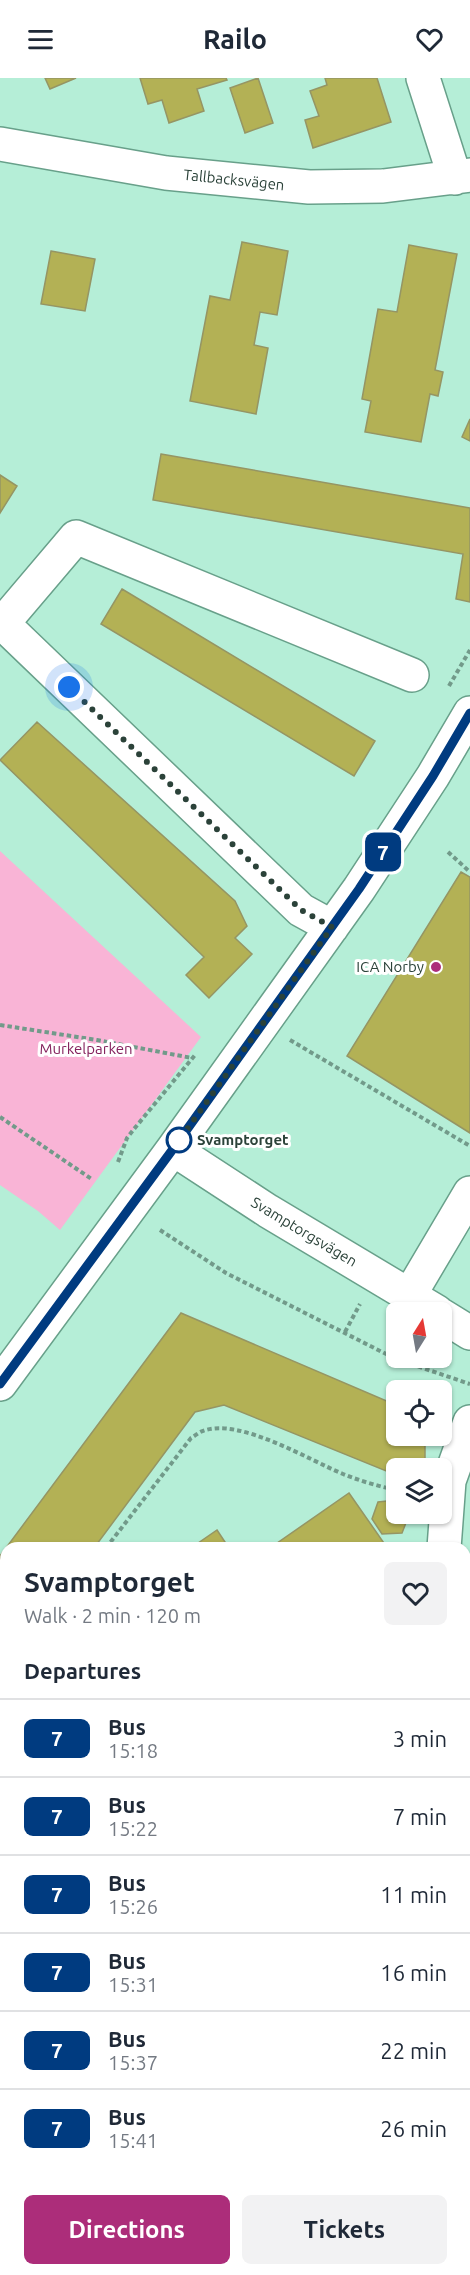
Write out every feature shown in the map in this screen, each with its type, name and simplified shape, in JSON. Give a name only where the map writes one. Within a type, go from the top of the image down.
[{"type":"street","points":[[423,78],[462,176]]},
{"type":"street","name":"Tallbacksvägen","points":[[0,144],[166,173],[309,187],[383,186],[462,176]]},
{"type":"street","points":[[332,927],[301,910],[1,622],[76,537],[412,675]]},
{"type":"street","points":[[0,1384],[173,1149],[332,927],[421,795],[470,713]]},
{"type":"street","name":"Svamptorgsvägen","points":[[173,1149],[268,1211],[420,1302]]},
{"type":"street","points":[[424,1302],[470,1193]]},
{"type":"street","points":[[452,1322],[470,1333]]},
{"type":"street","points":[[444,1542],[449,1481],[470,1422]]},
{"type":"path","points":[[448,852],[470,872]]},
{"type":"path","points":[[266,1018],[294,1044],[470,1146]]},
{"type":"path","points":[[0,1025],[192,1058]]},
{"type":"path","points":[[0,1116],[93,1180]]},
{"type":"path","points":[[160,1230],[226,1273],[396,1359],[470,1384]]},
{"type":"path","points":[[345,1332],[358,1309]]},
{"type":"path","points":[[111,1542],[191,1438],[204,1430],[242,1431],[268,1440],[343,1474],[386,1488]]},
{"type":"green space","name":"Murkelparken","points":[[0,851],[201,1037],[60,1230],[38,1211],[0,1185]]},
{"type":"building","points":[[45,78],[76,78],[50,89]]},
{"type":"building","points":[[140,78],[226,78],[227,80],[197,89],[204,111],[169,123],[162,100],[148,104]]},
{"type":"building","points":[[258,78],[273,123],[245,133],[230,88]]},
{"type":"building","points":[[325,78],[377,78],[391,122],[313,148],[305,120],[319,116],[310,91],[327,85]]},
{"type":"building","points":[[242,242],[288,251],[277,315],[260,312],[254,345],[268,348],[256,414],[190,401],[210,296],[230,300]]},
{"type":"building","points":[[409,245],[457,254],[435,370],[443,372],[438,396],[430,394],[421,442],[365,432],[371,401],[362,399],[378,309],[397,312]]},
{"type":"building","points":[[51,251],[95,259],[85,311],[41,304]]},
{"type":"building","points":[[470,419],[470,441],[462,437]]},
{"type":"building","points":[[161,454],[470,508],[470,602],[456,599],[463,554],[153,500]]},
{"type":"building","points":[[0,475],[17,486],[0,513]]},
{"type":"building","points":[[122,589],[375,741],[354,776],[101,624]]},
{"type":"building","points":[[37,722],[235,901],[247,926],[235,938],[252,954],[209,998],[186,975],[204,957],[0,760]]},
{"type":"building","name":"ICA Norby","points":[[461,872],[470,877],[470,1133],[347,1056]]},
{"type":"building","points":[[181,1313],[386,1401],[386,1446],[425,1446],[425,1458],[386,1458],[386,1471],[224,1405],[195,1412],[98,1542],[10,1542]]},
{"type":"building","points":[[349,1493],[383,1542],[279,1542]]},
{"type":"building","points":[[386,1501],[386,1524],[406,1524],[402,1533],[382,1534],[372,1519],[378,1502]]},
{"type":"building","points":[[217,1530],[225,1542],[200,1542]]},
{"type":"bus line","name":"7","points":[[0,1384],[173,1149],[359,889],[433,776],[470,713]]},
{"type":"place","name":"ICA Norby","points":[[436,967]]},
{"type":"place","name":"Svamptorget","points":[[179,1140]]},
{"type":"route","points":[[69,687],[301,910],[332,927],[173,1149],[179,1140]]}]
